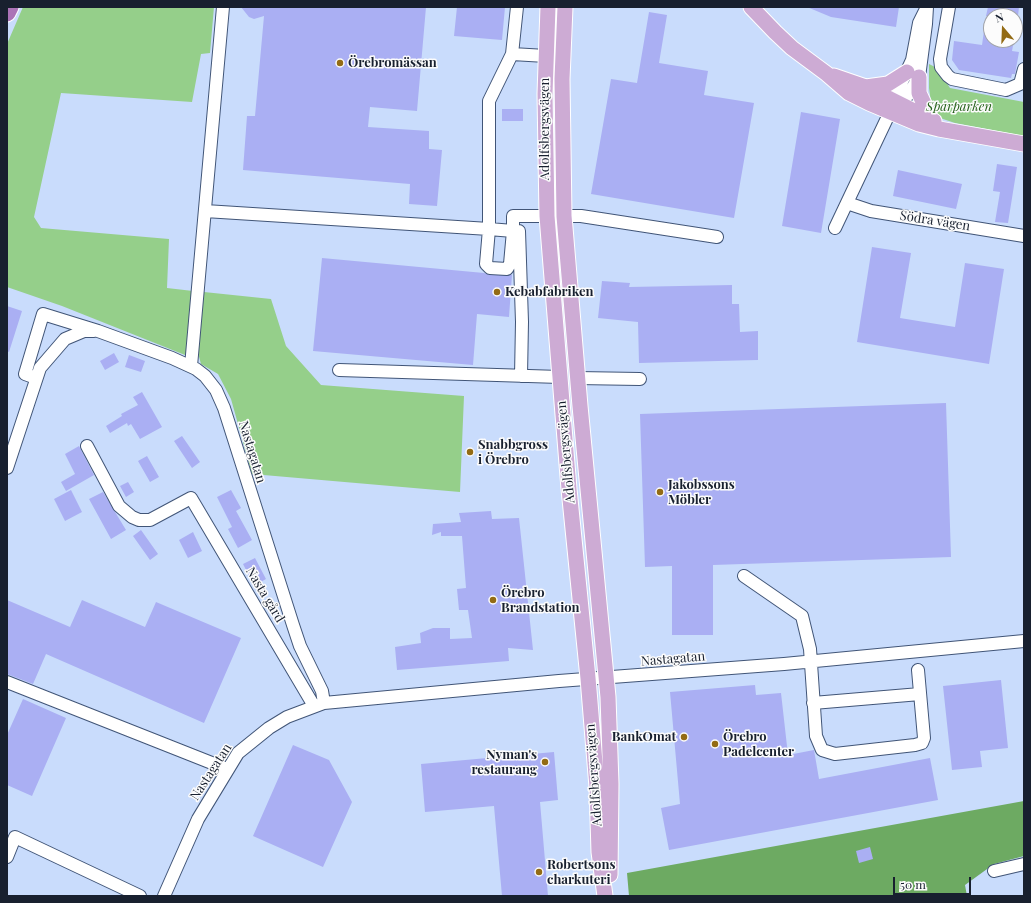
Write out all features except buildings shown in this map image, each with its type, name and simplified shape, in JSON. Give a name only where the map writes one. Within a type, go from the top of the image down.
[{"type":"highway","points":[[7,13],[10,7]]},
{"type":"main road","name":"Adolfsbergsvägen","points":[[548,7],[545,166],[547,216],[597,787],[599,852],[605,896]]},
{"type":"main road","name":"Adolfsbergsvägen","points":[[565,7],[562,57],[564,216],[577,378],[608,697],[611,777],[609,896]]},
{"type":"main road","points":[[751,7],[786,42],[849,93],[931,119],[961,133]]},
{"type":"main road","points":[[546,56],[562,57]]},
{"type":"main road","points":[[827,74],[866,87],[919,124],[1024,144]]},
{"type":"main road","points":[[866,87],[888,84],[913,75],[919,93],[931,119]]},
{"type":"main road","points":[[547,216],[564,216]]},
{"type":"main road","points":[[560,377],[577,378]]},
{"type":"street","points":[[191,366],[223,7]]},
{"type":"street","points":[[517,7],[512,54],[489,101],[489,229],[486,264],[490,268],[507,269],[510,264],[513,216],[547,216]]},
{"type":"street","points":[[949,7],[940,59],[941,67],[948,76],[952,79],[1006,90],[1020,84],[1024,69]]},
{"type":"street","points":[[835,228],[893,106],[908,96],[926,24],[926,8]]},
{"type":"street","points":[[512,54],[546,56]]},
{"type":"street","name":"Södra vägen","points":[[847,204],[871,211],[1024,236]]},
{"type":"street","points":[[205,212],[519,231],[522,322],[521,376]]},
{"type":"street","points":[[564,216],[580,216],[717,237]]},
{"type":"street","name":"Nastagatan","points":[[36,378],[25,374],[43,314],[98,331],[191,366],[205,376],[216,390],[224,408],[300,646],[322,691],[319,704]]},
{"type":"street","points":[[7,468],[40,368],[65,340],[84,331],[98,331]]},
{"type":"street","points":[[339,370],[560,377]]},
{"type":"street","points":[[577,378],[640,379]]},
{"type":"street","name":"Nasta gård","points":[[87,446],[119,506],[132,517],[139,520],[150,520],[191,498],[319,704]]},
{"type":"street","points":[[744,576],[802,616],[810,649],[813,703],[818,744],[822,750],[835,754],[922,743],[924,738],[918,670]]},
{"type":"street","name":"Nastagatan","points":[[164,896],[198,819],[238,753],[269,728],[287,717],[319,704],[588,678],[605,678],[811,661],[1024,641]]},
{"type":"street","points":[[7,682],[227,769]]},
{"type":"street","points":[[813,703],[920,694]]},
{"type":"street","points":[[7,857],[15,837],[140,896]]},
{"type":"street","points":[[994,871],[1024,864]]},
{"type":"green space","points":[[23,7],[214,7],[210,53],[201,54],[192,102],[61,93],[34,217],[41,228],[169,239],[167,288],[193,291],[189,347],[185,355],[62,306],[7,287],[7,44]]},
{"type":"green space","name":"Spårparken","points":[[929,64],[937,68],[950,88],[1024,102],[1024,136],[955,123],[940,118],[932,109],[929,88]]},
{"type":"green space","points":[[204,292],[271,299],[286,346],[321,385],[464,396],[460,492],[252,474],[231,399],[218,374],[201,364],[198,353]]},
{"type":"green space","points":[[1024,801],[1024,856],[994,864],[965,885],[967,896],[629,896],[627,873]]},
{"type":"place","name":"Örebromässan","points":[[340,63]]},
{"type":"place","name":"Kebabfabriken","points":[[497,292]]},
{"type":"place","name":"Snabbgross i Örebro","points":[[470,452]]},
{"type":"place","name":"Jakobssons Möbler","points":[[660,492]]},
{"type":"place","name":"Örebro Brandstation","points":[[493,600]]},
{"type":"place","name":"BankOmat","points":[[684,737]]},
{"type":"place","name":"Örebro Padelcenter","points":[[715,744]]},
{"type":"place","name":"Nyman's restaurang","points":[[545,762]]},
{"type":"place","name":"Robertsons charkuteri","points":[[539,872]]}]
